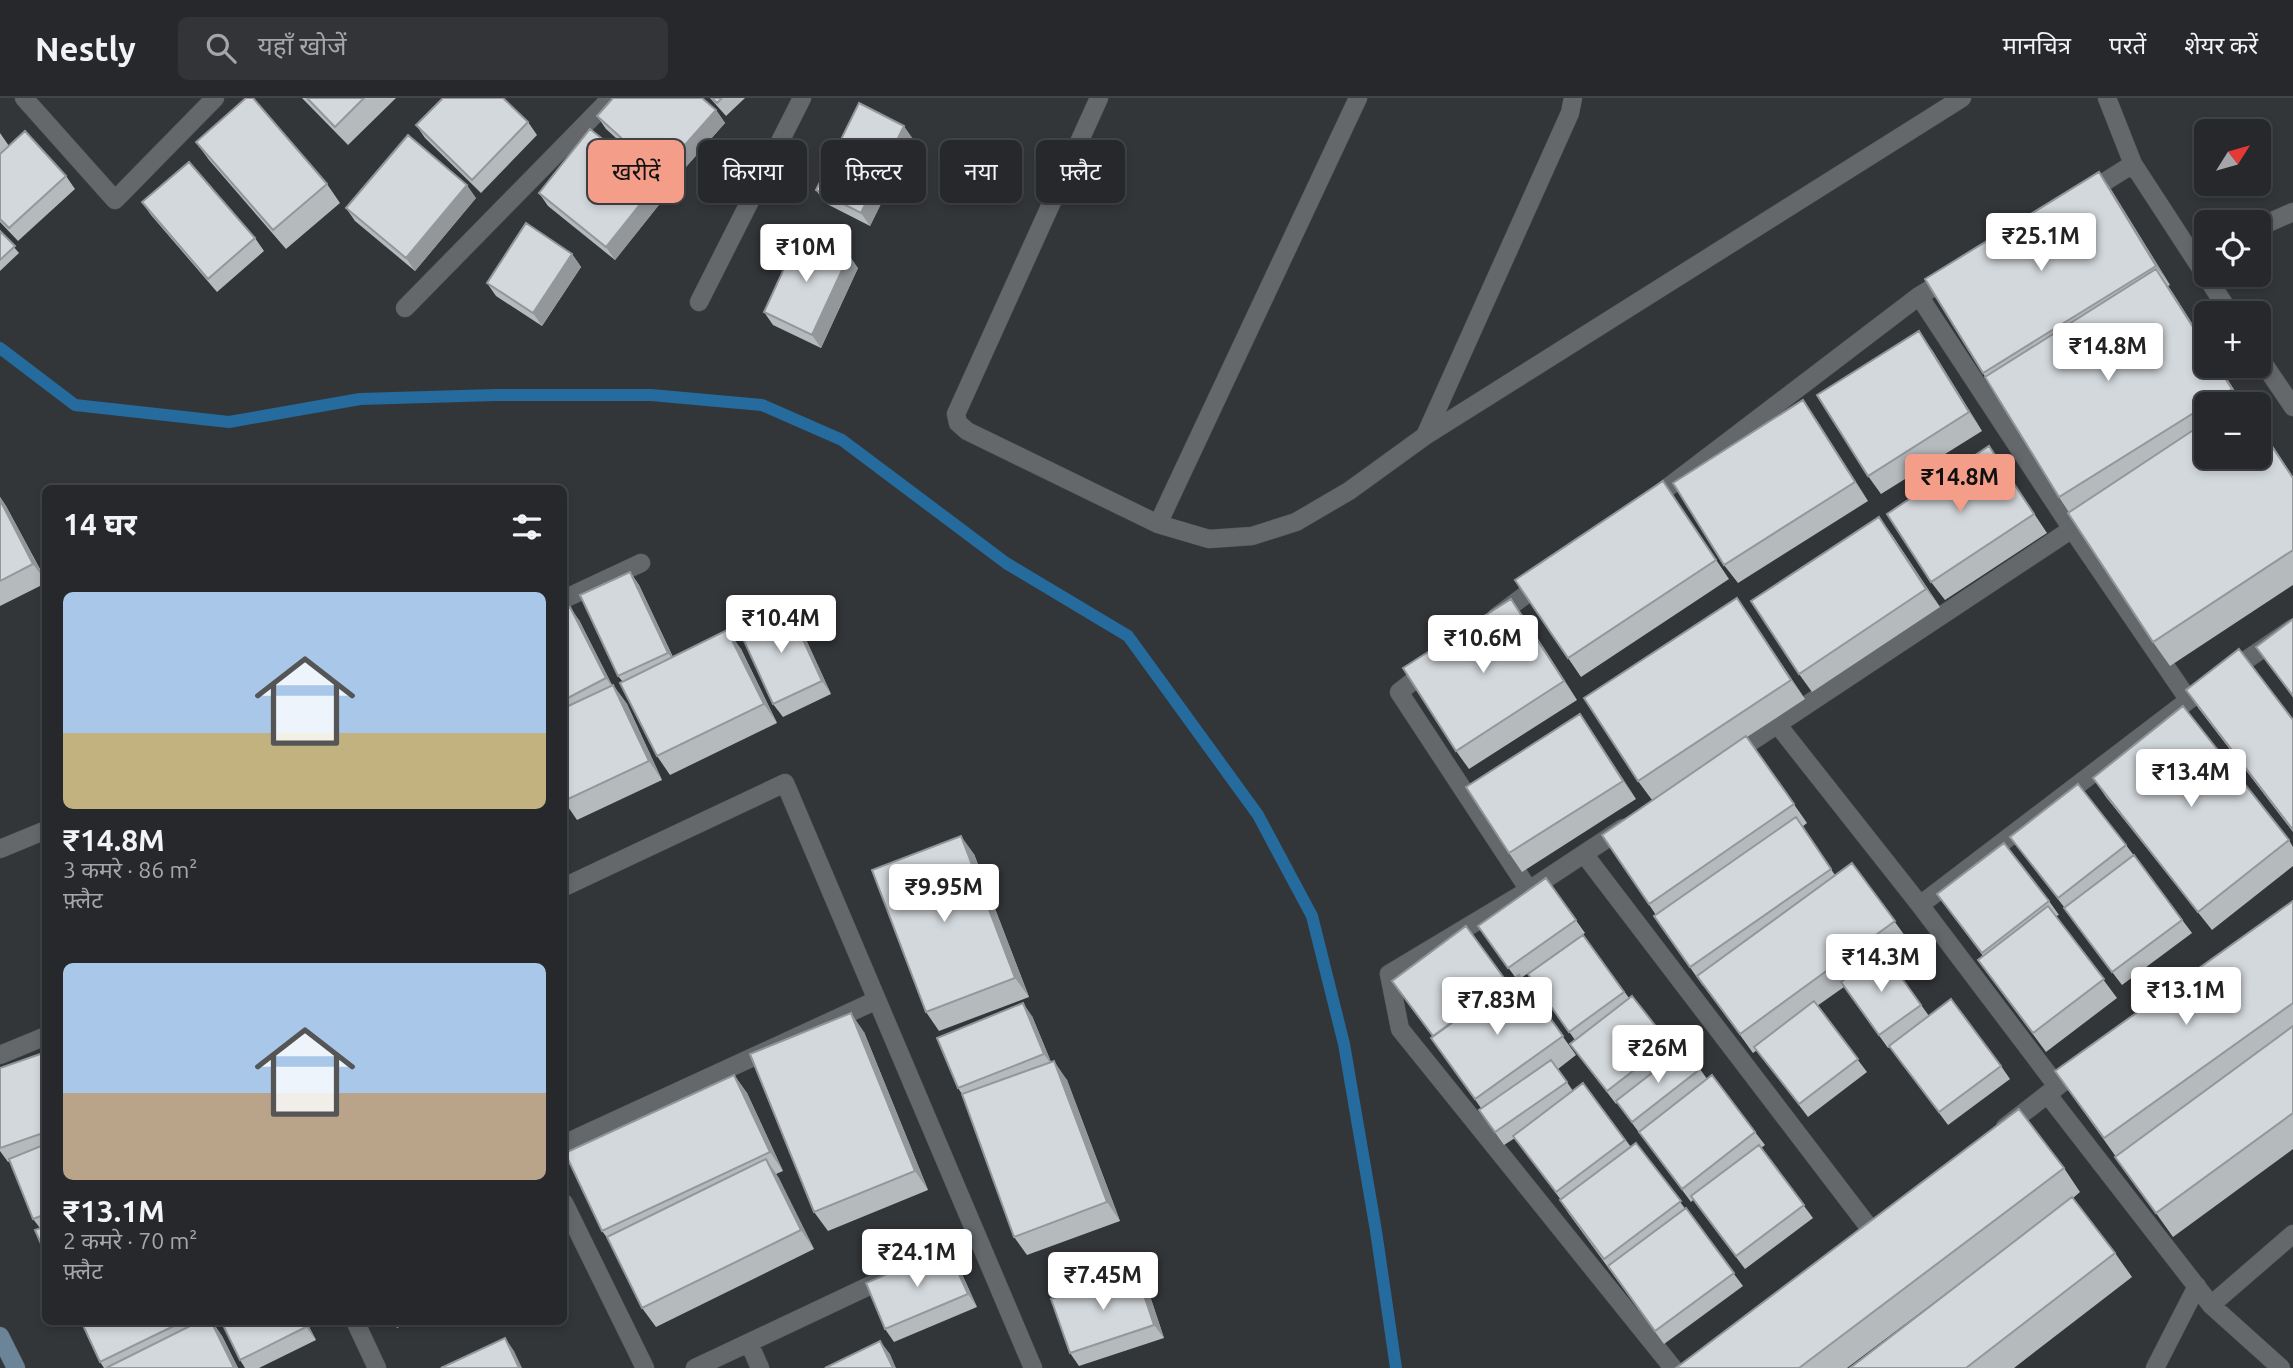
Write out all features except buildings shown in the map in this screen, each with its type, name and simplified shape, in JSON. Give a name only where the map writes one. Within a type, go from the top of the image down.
[{"type":"street","points":[[24,98],[115,200],[215,98]]},
{"type":"street","points":[[405,308],[611,98]]},
{"type":"street","points":[[699,302],[802,98]]},
{"type":"street","points":[[1099,98],[956,414],[958,423],[967,431],[1158,524],[1209,539],[1252,536],[1296,522],[1349,491],[1425,436],[1962,98]]},
{"type":"street","points":[[1158,524],[1358,98]]},
{"type":"street","points":[[1425,436],[1570,113],[1573,98]]},
{"type":"street","points":[[2107,98],[2133,164],[2194,246]]},
{"type":"street","points":[[2074,201],[2133,164]]},
{"type":"street","points":[[2271,222],[2293,212]]},
{"type":"street","points":[[1631,515],[1919,296],[1967,267]]},
{"type":"street","points":[[1919,296],[2072,529],[2188,699]]},
{"type":"street","points":[[2271,375],[2293,407]]},
{"type":"street","points":[[1720,763],[2072,529]]},
{"type":"street","points":[[567,598],[641,563]]},
{"type":"street","points":[[1487,624],[1554,574]]},
{"type":"street","points":[[1920,905],[2188,699],[2293,628]]},
{"type":"street","points":[[1443,658],[1399,692],[1529,890]]},
{"type":"street","points":[[1777,724],[1920,905],[2211,1305],[2281,1368]]},
{"type":"street","points":[[567,886],[785,783],[1033,1368]]},
{"type":"street","points":[[1641,816],[1529,890],[1389,974],[1400,1029],[1673,1368]]},
{"type":"street","points":[[0,849],[42,832]]},
{"type":"street","points":[[1584,855],[1868,1227]]},
{"type":"street","points":[[567,1143],[877,1000]]},
{"type":"street","points":[[0,1055],[42,1038]]},
{"type":"street","points":[[1992,1136],[2089,1061]]},
{"type":"street","points":[[567,1209],[645,1368]]},
{"type":"street","points":[[2211,1305],[2293,1234]]},
{"type":"street","points":[[695,1368],[977,1236]]},
{"type":"street","points":[[2155,1368],[2197,1286]]},
{"type":"street","points":[[357,1325],[377,1368]]},
{"type":"street","points":[[0,1336],[16,1368]]},
{"type":"street","points":[[749,1343],[760,1368]]},
{"type":"waterway","points":[[0,348],[75,405],[229,422],[360,399],[495,395],[651,395],[762,405],[842,440],[1006,563],[1128,636],[1258,815],[1312,916],[1344,1044],[1396,1368]]}]
